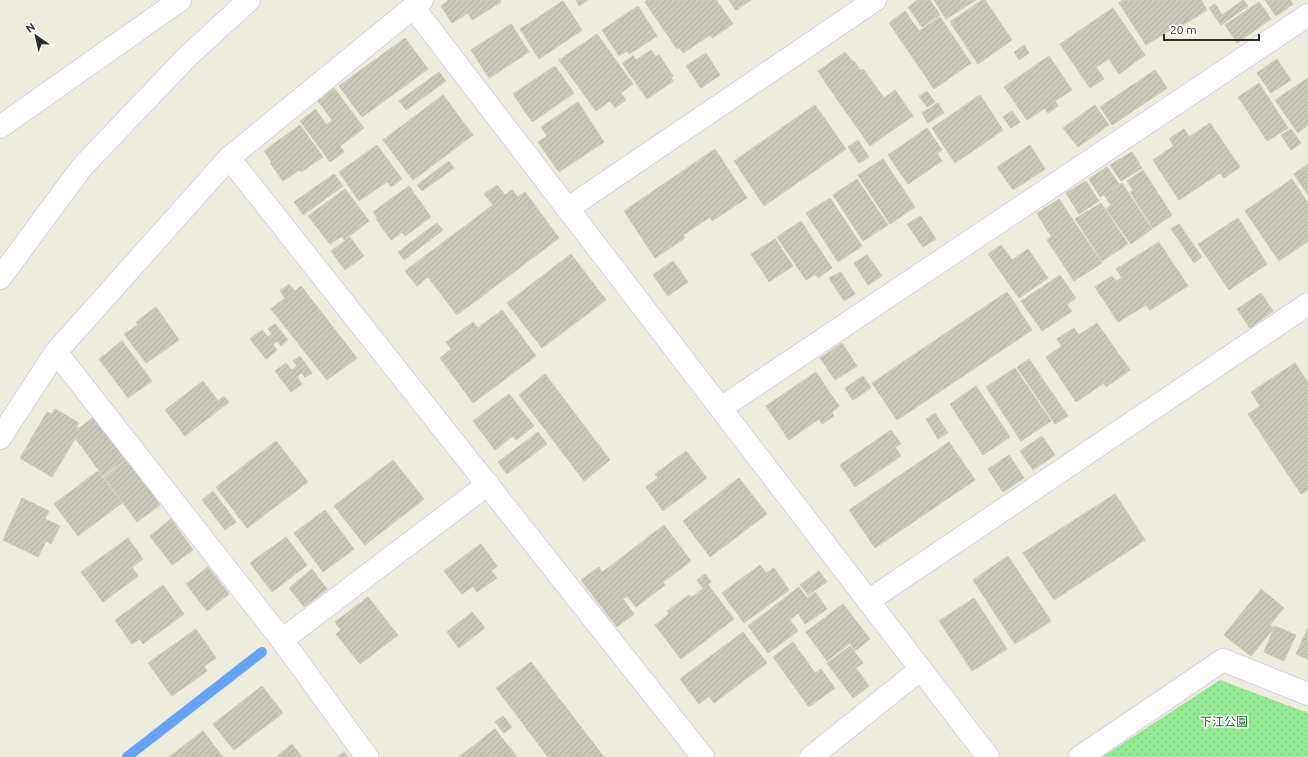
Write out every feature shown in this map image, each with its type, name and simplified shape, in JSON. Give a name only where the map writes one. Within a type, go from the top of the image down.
[{"type":"street","points":[[0,127],[180,0]]},
{"type":"street","points":[[0,278],[82,167],[187,56],[248,0]]},
{"type":"street","points":[[568,208],[875,0]]},
{"type":"street","points":[[0,438],[56,352],[229,158],[418,4],[568,208],[988,757]]},
{"type":"street","points":[[721,408],[1308,15]]},
{"type":"street","points":[[229,158],[703,757]]},
{"type":"street","points":[[868,601],[1308,304]]},
{"type":"street","points":[[56,352],[282,640],[367,757]]},
{"type":"street","points":[[282,640],[488,484]]},
{"type":"street","points":[[1080,757],[1223,660],[1308,694]]},
{"type":"street","points":[[810,757],[921,669]]},
{"type":"green space","name":"下江公園","points":[[1220,680],[1308,713],[1308,757],[1102,757]]},
{"type":"building","points":[[447,0],[500,0],[501,2],[472,20],[468,13],[452,23],[441,6],[448,1]]},
{"type":"building","points":[[576,0],[588,0],[579,6]]},
{"type":"building","points":[[648,0],[716,0],[733,24],[712,38],[710,35],[683,53],[679,47],[677,49],[645,2]]},
{"type":"building","points":[[729,0],[751,0],[736,10]]},
{"type":"building","points":[[918,0],[930,0],[940,15],[922,27],[908,7]]},
{"type":"building","points":[[934,0],[976,0],[946,19]]},
{"type":"building","points":[[982,0],[985,0],[1012,40],[978,64],[950,22]]},
{"type":"building","points":[[1123,0],[1201,0],[1207,10],[1183,25],[1181,23],[1146,45],[1119,3]]},
{"type":"building","points":[[1243,0],[1248,6],[1221,25],[1209,8],[1215,4],[1222,15]]},
{"type":"building","points":[[1265,0],[1290,0],[1293,4],[1276,16]]},
{"type":"building","points":[[563,1],[582,30],[539,59],[520,29]]},
{"type":"building","points":[[1259,2],[1271,19],[1237,43],[1225,25]]},
{"type":"building","points":[[638,6],[657,36],[629,54],[627,51],[619,56],[602,30]]},
{"type":"building","points":[[1113,8],[1145,55],[1119,74],[1109,59],[1096,67],[1104,79],[1090,88],[1060,44]]},
{"type":"building","points":[[905,11],[919,31],[940,17],[971,63],[934,89],[889,23]]},
{"type":"building","points":[[511,24],[529,52],[489,78],[471,50]]},
{"type":"building","points":[[597,34],[633,84],[621,93],[626,100],[615,108],[610,101],[596,111],[559,60]]},
{"type":"building","points":[[405,38],[428,69],[362,117],[339,86]]},
{"type":"building","points":[[1024,45],[1029,53],[1019,60],[1014,52]]},
{"type":"building","points":[[651,50],[656,57],[659,55],[673,76],[671,78],[673,81],[647,99],[622,63],[633,56],[636,60]]},
{"type":"building","points":[[845,52],[853,62],[825,82],[818,71]]},
{"type":"building","points":[[706,53],[720,75],[701,88],[686,66]]},
{"type":"building","points":[[1049,56],[1072,90],[1055,101],[1058,106],[1048,113],[1045,108],[1027,120],[1004,87]]},
{"type":"building","points":[[1277,59],[1291,80],[1271,93],[1257,73]]},
{"type":"building","points":[[854,61],[861,71],[863,69],[884,98],[895,90],[913,116],[870,146],[825,82]]},
{"type":"building","points":[[555,66],[574,93],[532,122],[513,94]]},
{"type":"building","points":[[1155,70],[1167,88],[1112,125],[1100,107]]},
{"type":"building","points":[[439,72],[446,81],[406,110],[399,101]]},
{"type":"building","points":[[1308,78],[1308,125],[1298,133],[1275,100]]},
{"type":"building","points":[[1259,83],[1288,128],[1267,141],[1238,97]]},
{"type":"building","points":[[334,88],[349,108],[332,120],[318,101]]},
{"type":"building","points":[[927,91],[935,102],[927,107],[919,96]]},
{"type":"building","points":[[443,95],[473,135],[413,180],[383,140]]},
{"type":"building","points":[[980,95],[1003,130],[955,163],[932,128]]},
{"type":"building","points":[[578,102],[604,142],[559,172],[538,142],[547,136],[541,127]]},
{"type":"building","points":[[938,103],[944,113],[928,123],[922,113]]},
{"type":"building","points":[[815,105],[846,149],[764,206],[734,161]]},
{"type":"building","points":[[1095,105],[1109,125],[1078,147],[1063,128]]},
{"type":"building","points":[[349,108],[364,128],[340,146],[344,152],[330,162],[300,121],[316,109],[326,125]]},
{"type":"building","points":[[1012,111],[1020,122],[1011,128],[1003,117]]},
{"type":"building","points":[[1210,123],[1240,167],[1224,178],[1220,173],[1179,200],[1153,160],[1174,146],[1169,139],[1184,129],[1189,137]]},
{"type":"building","points":[[300,125],[323,157],[301,172],[299,170],[283,181],[270,163],[272,162],[264,151]]},
{"type":"building","points":[[927,128],[942,150],[937,153],[942,161],[908,184],[888,155]]},
{"type":"building","points":[[1291,129],[1301,143],[1291,150],[1281,135]]},
{"type":"building","points":[[858,140],[869,157],[859,163],[848,147]]},
{"type":"building","points":[[377,145],[402,179],[391,187],[387,182],[359,201],[339,172]]},
{"type":"building","points":[[1030,145],[1045,169],[1013,190],[997,167]]},
{"type":"building","points":[[715,149],[747,198],[712,221],[710,217],[683,235],[685,238],[655,258],[624,211]]},
{"type":"building","points":[[1132,152],[1142,168],[1121,181],[1110,165]]},
{"type":"building","points":[[883,159],[915,207],[890,224],[858,175]]},
{"type":"building","points":[[449,161],[454,168],[422,191],[417,185]]},
{"type":"building","points":[[1308,164],[1308,195],[1294,174]]},
{"type":"building","points":[[1107,167],[1119,184],[1100,197],[1089,179]]},
{"type":"building","points":[[1143,170],[1172,215],[1153,228],[1130,192],[1133,190],[1127,181]]},
{"type":"building","points":[[334,174],[343,186],[303,215],[294,202]]},
{"type":"building","points":[[857,179],[888,225],[863,241],[833,195]]},
{"type":"building","points":[[1292,179],[1308,203],[1308,241],[1279,261],[1245,211]]},
{"type":"building","points":[[1086,181],[1099,201],[1079,214],[1066,193]]},
{"type":"building","points":[[1122,183],[1152,229],[1131,244],[1106,209],[1111,205],[1104,195]]},
{"type":"building","points":[[497,185],[505,195],[512,190],[518,197],[525,192],[559,238],[457,315],[428,277],[417,286],[405,271],[493,205],[484,194]]},
{"type":"building","points":[[409,186],[431,217],[405,236],[402,232],[391,240],[376,219],[378,218],[373,212]]},
{"type":"building","points":[[345,189],[369,221],[344,240],[342,236],[330,244],[308,216]]},
{"type":"building","points":[[830,198],[862,246],[838,262],[806,213]]},
{"type":"building","points":[[1059,199],[1071,217],[1048,232],[1037,213]]},
{"type":"building","points":[[1101,203],[1128,244],[1102,261],[1075,219]]},
{"type":"building","points":[[921,216],[936,239],[923,247],[907,224]]},
{"type":"building","points":[[1071,217],[1102,263],[1074,281],[1047,240],[1052,236],[1048,232]]},
{"type":"building","points":[[1238,218],[1267,264],[1229,290],[1198,244]]},
{"type":"building","points":[[801,221],[832,268],[818,278],[815,274],[806,280],[777,237]]},
{"type":"building","points":[[437,223],[443,230],[404,260],[398,252]]},
{"type":"building","points":[[1179,224],[1202,257],[1194,263],[1171,229]]},
{"type":"building","points":[[350,237],[364,256],[345,270],[331,251]]},
{"type":"building","points":[[775,239],[793,266],[769,282],[751,254]]},
{"type":"building","points":[[1159,242],[1188,286],[1150,310],[1146,305],[1118,322],[1095,287],[1112,276],[1116,281],[1122,278],[1116,269]]},
{"type":"building","points":[[1001,245],[1012,260],[1028,249],[1048,278],[1019,298],[988,254]]},
{"type":"building","points":[[571,254],[606,300],[542,348],[507,303]]},
{"type":"building","points":[[867,255],[882,276],[868,285],[854,263]]},
{"type":"building","points":[[673,261],[688,282],[668,296],[653,275]]},
{"type":"building","points":[[841,272],[855,294],[844,301],[829,278]]},
{"type":"building","points":[[1060,275],[1076,298],[1067,305],[1072,311],[1042,331],[1021,301]]},
{"type":"building","points":[[289,284],[295,291],[301,286],[357,358],[327,380],[271,309],[285,298],[280,291]]},
{"type":"building","points":[[1007,292],[1032,330],[897,420],[872,383]]},
{"type":"building","points":[[1261,293],[1273,311],[1250,328],[1237,309]]},
{"type":"building","points":[[156,307],[179,340],[146,363],[124,334],[138,325],[136,322]]},
{"type":"building","points":[[502,310],[536,356],[473,403],[440,358],[451,349],[446,342],[473,322],[478,328]]},
{"type":"building","points":[[1097,323],[1130,370],[1106,387],[1104,383],[1076,402],[1046,357],[1062,346],[1057,339],[1074,328],[1079,335]]},
{"type":"building","points":[[275,324],[288,340],[281,346],[277,341],[273,345],[277,350],[266,359],[250,339],[262,330],[268,337],[272,334],[268,329]]},
{"type":"building","points":[[122,341],[152,381],[128,398],[99,359]]},
{"type":"building","points":[[842,343],[857,366],[835,380],[820,358]]},
{"type":"building","points":[[300,356],[312,373],[305,377],[301,373],[297,377],[302,384],[291,392],[275,371],[286,363],[292,370],[297,366],[293,361]]},
{"type":"building","points":[[1029,359],[1068,416],[1055,424],[1017,367]]},
{"type":"building","points":[[1295,363],[1308,383],[1308,490],[1301,494],[1248,414],[1260,406],[1251,392]]},
{"type":"building","points":[[1015,368],[1051,421],[1021,441],[986,387]]},
{"type":"building","points":[[816,372],[839,406],[832,412],[834,416],[822,424],[819,419],[789,440],[766,406]]},
{"type":"building","points":[[545,374],[610,460],[584,481],[519,395]]},
{"type":"building","points":[[863,376],[871,388],[853,400],[845,388]]},
{"type":"building","points":[[203,381],[218,401],[224,396],[229,402],[185,436],[165,410]]},
{"type":"building","points":[[976,386],[1010,437],[983,455],[950,404]]},
{"type":"building","points":[[509,394],[534,426],[516,440],[513,436],[495,450],[473,421]]},
{"type":"building","points":[[55,409],[79,423],[76,427],[81,429],[52,477],[20,458],[47,412],[52,414]]},
{"type":"building","points":[[935,413],[948,433],[938,439],[926,419]]},
{"type":"building","points":[[94,417],[125,460],[103,476],[76,439],[81,429],[79,428]]},
{"type":"building","points":[[891,430],[901,444],[895,447],[901,456],[855,487],[840,465]]},
{"type":"building","points":[[538,432],[547,444],[507,474],[498,462]]},
{"type":"building","points":[[1042,436],[1055,455],[1033,470],[1020,451]]},
{"type":"building","points":[[276,441],[308,482],[247,528],[216,487]]},
{"type":"building","points":[[949,442],[975,480],[875,548],[849,510]]},
{"type":"building","points":[[686,451],[707,478],[663,511],[646,487],[658,478],[655,474]]},
{"type":"building","points":[[1009,455],[1024,478],[1003,492],[988,469]]},
{"type":"building","points":[[127,460],[160,505],[137,522],[104,477]]},
{"type":"building","points":[[393,460],[424,499],[365,545],[334,506]]},
{"type":"building","points":[[98,471],[122,503],[78,536],[54,504]]},
{"type":"building","points":[[739,478],[767,514],[710,557],[683,521]]},
{"type":"building","points":[[213,491],[236,522],[225,530],[202,500]]},
{"type":"building","points":[[1115,494],[1145,540],[1054,600],[1023,553]]},
{"type":"building","points":[[22,498],[49,511],[45,519],[60,526],[51,544],[46,541],[38,557],[3,540]]},
{"type":"building","points":[[325,510],[354,549],[323,572],[294,533]]},
{"type":"building","points":[[171,519],[193,550],[172,565],[150,536]]},
{"type":"building","points":[[664,525],[691,561],[663,582],[665,585],[636,607],[627,596],[620,601],[600,574]]},
{"type":"building","points":[[286,537],[307,565],[272,592],[250,563]]},
{"type":"building","points":[[128,538],[143,559],[132,567],[138,576],[103,602],[81,572]]},
{"type":"building","points":[[481,544],[497,566],[491,571],[497,578],[477,592],[473,586],[462,594],[444,571]]},
{"type":"building","points":[[1008,556],[1051,621],[1015,644],[973,580]]},
{"type":"building","points":[[760,565],[766,573],[774,568],[789,590],[744,623],[722,593]]},
{"type":"building","points":[[208,567],[229,594],[207,611],[186,584]]},
{"type":"building","points":[[599,567],[602,572],[600,574],[620,601],[623,599],[634,614],[617,627],[581,580]]},
{"type":"building","points":[[312,569],[327,589],[304,607],[289,588]]},
{"type":"building","points":[[819,571],[827,582],[808,595],[800,585]]},
{"type":"building","points":[[705,574],[711,582],[703,588],[697,580]]},
{"type":"building","points":[[163,585],[184,614],[143,644],[140,639],[132,644],[115,620]]},
{"type":"building","points":[[708,585],[734,619],[681,659],[655,625],[669,614],[667,611],[689,595],[692,597]]},
{"type":"building","points":[[799,587],[807,598],[815,592],[827,609],[805,624],[798,613],[790,620],[798,631],[768,653],[748,626]]},
{"type":"building","points":[[1261,589],[1284,608],[1270,625],[1274,628],[1251,656],[1224,635]]},
{"type":"building","points":[[368,597],[398,635],[360,664],[336,634],[341,630],[335,622]]},
{"type":"building","points":[[974,598],[1007,649],[972,671],[939,621]]},
{"type":"building","points":[[843,604],[870,639],[855,651],[850,643],[827,661],[806,632]]},
{"type":"building","points":[[472,612],[485,628],[459,648],[447,632]]},
{"type":"building","points":[[1275,626],[1296,635],[1284,661],[1264,652]]},
{"type":"building","points":[[1308,628],[1308,659],[1296,654]]},
{"type":"building","points":[[196,629],[216,658],[204,666],[207,671],[172,696],[148,663]]},
{"type":"building","points":[[743,632],[767,663],[714,703],[709,696],[699,704],[680,679]]},
{"type":"building","points":[[793,642],[815,673],[821,669],[835,688],[809,707],[773,657]]},
{"type":"building","points":[[850,646],[863,663],[856,668],[869,686],[853,698],[827,663]]},
{"type":"building","points":[[531,662],[604,757],[548,757],[496,688]]},
{"type":"building","points":[[262,686],[283,713],[234,750],[213,724]]},
{"type":"building","points":[[503,716],[512,727],[504,733],[495,722]]},
{"type":"building","points":[[495,729],[517,757],[459,757]]},
{"type":"building","points":[[203,731],[223,757],[169,757]]},
{"type":"building","points":[[292,744],[302,757],[276,757]]},
{"type":"building","points":[[344,752],[348,757],[337,757]]},
{"type":"waterway","points":[[127,757],[262,652]]}]
